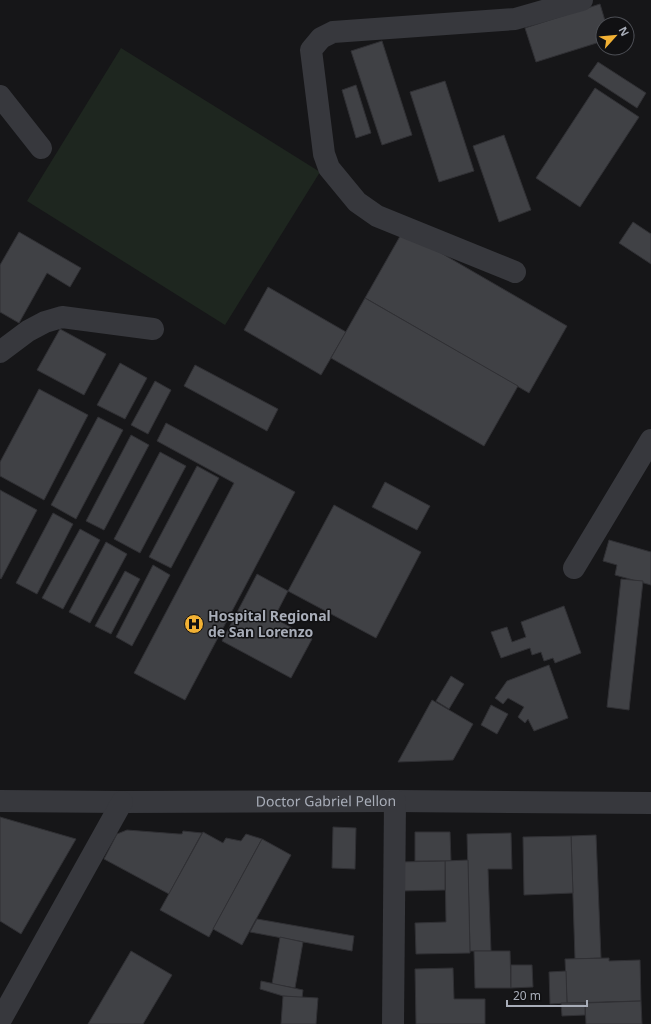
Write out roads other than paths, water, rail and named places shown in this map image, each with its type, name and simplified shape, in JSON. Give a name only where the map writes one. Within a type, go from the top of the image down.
[{"type":"street","points":[[515,272],[376,216],[357,202],[329,168],[324,154],[311,50],[321,38],[333,32],[515,19],[582,0]]},
{"type":"street","points":[[0,96],[41,148]]},
{"type":"street","points":[[0,352],[45,322],[62,317],[153,329]]},
{"type":"street","points":[[574,568],[651,440]]},
{"type":"street","name":"Doctor Gabriel Pellon","points":[[0,801],[395,801],[651,803]]},
{"type":"street","points":[[393,1024],[395,801]]},
{"type":"street","points":[[0,1021],[122,802]]},
{"type":"place","name":"Hospital Regional de San Lorenzo","points":[[194,624]]}]
